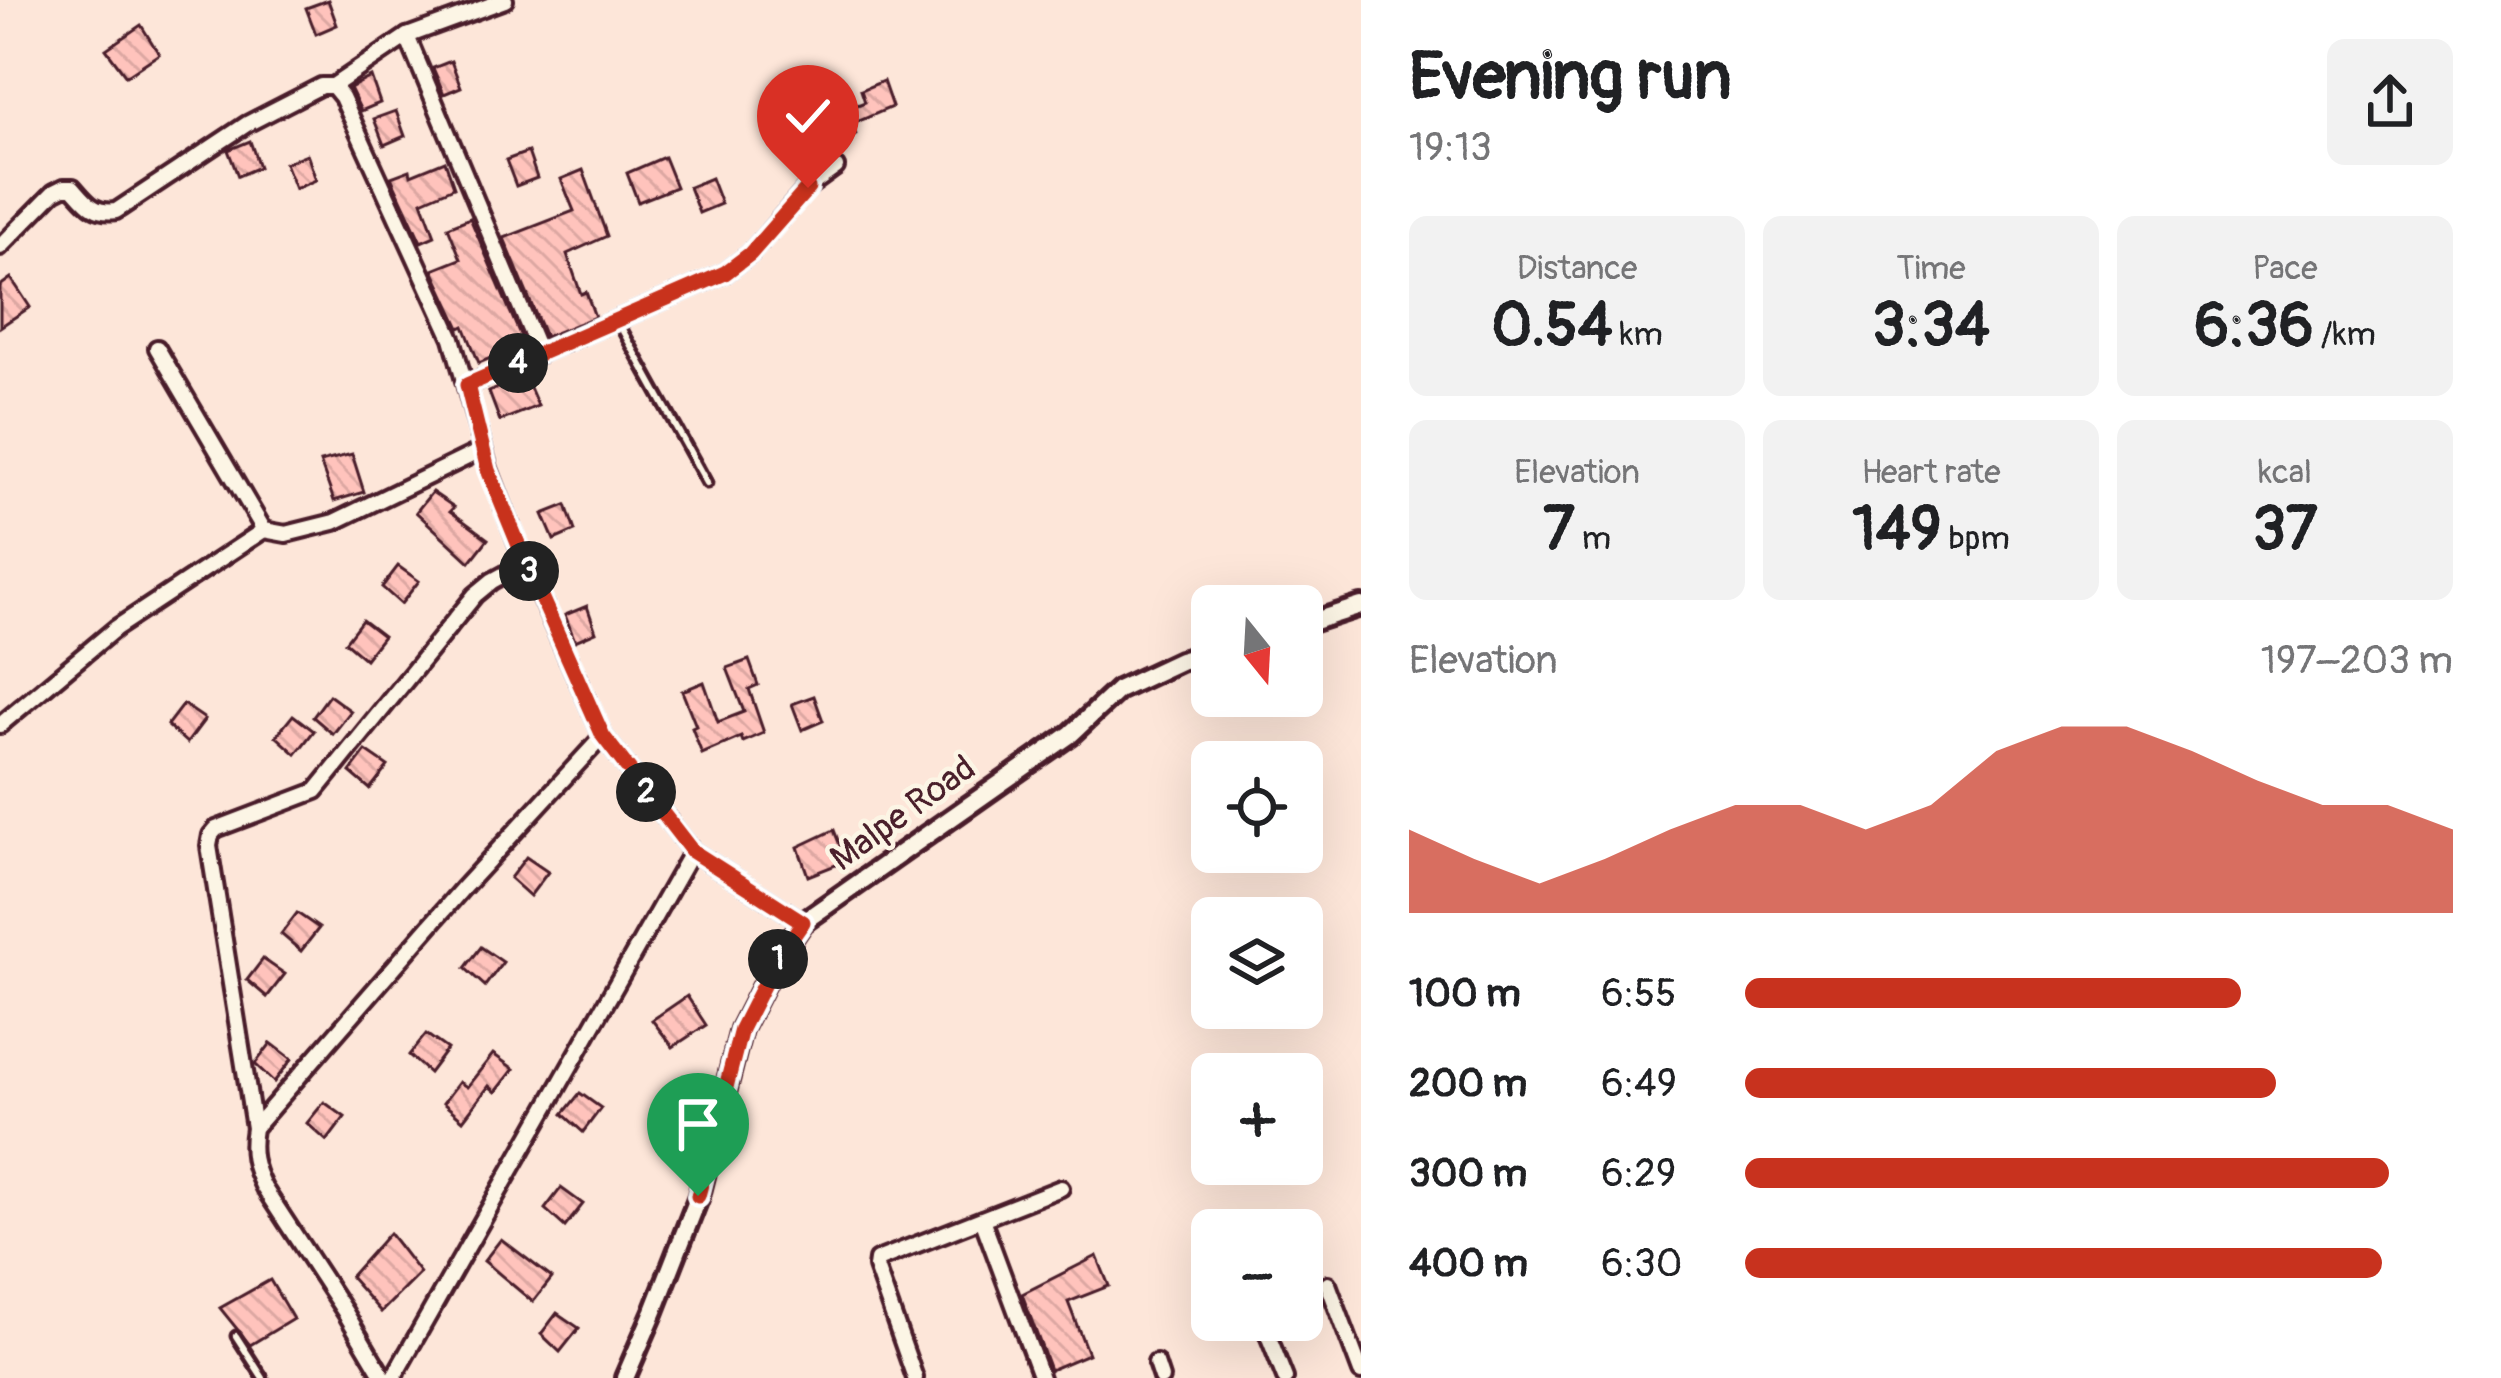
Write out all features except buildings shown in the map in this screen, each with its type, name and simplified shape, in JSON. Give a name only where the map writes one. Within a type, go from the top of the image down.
[{"type":"street","points":[[0,247],[54,192],[73,188],[92,209],[116,211],[247,124],[321,86],[333,86],[407,36],[506,0]]},
{"type":"street","points":[[407,36],[540,354]]},
{"type":"street","points":[[333,86],[452,338],[482,450],[603,736],[692,851],[803,922]]},
{"type":"street","points":[[467,385],[740,265],[808,188],[836,167]]},
{"type":"street","points":[[157,349],[264,530]]},
{"type":"street","points":[[0,725],[116,628],[264,530],[286,534],[334,522],[482,450]]},
{"type":"street","points":[[384,1378],[256,1171],[250,1148],[254,1128],[209,846],[217,829],[316,791],[475,595],[526,563]]},
{"type":"street","points":[[1323,619],[1361,606]]},
{"type":"street","name":"Malpe Road","points":[[625,1378],[698,1196],[741,1029],[774,964],[803,922],[1072,734],[1118,690],[1191,658]]},
{"type":"street","points":[[254,1128],[603,736]]},
{"type":"street","points":[[393,1378],[692,851]]},
{"type":"street","points":[[915,1378],[875,1267],[878,1261],[1061,1188]]},
{"type":"street","points":[[982,1219],[1041,1378]]},
{"type":"street","points":[[1328,1284],[1361,1372]]},
{"type":"street","points":[[1270,1341],[1285,1378]]},
{"type":"lane","points":[[617,320],[707,483]]},
{"type":"lane","points":[[236,1336],[263,1378]]},
{"type":"route","points":[[698,1196],[741,1029],[774,964],[803,922],[692,851],[603,736],[488,470],[467,385],[740,265],[808,188]]}]
